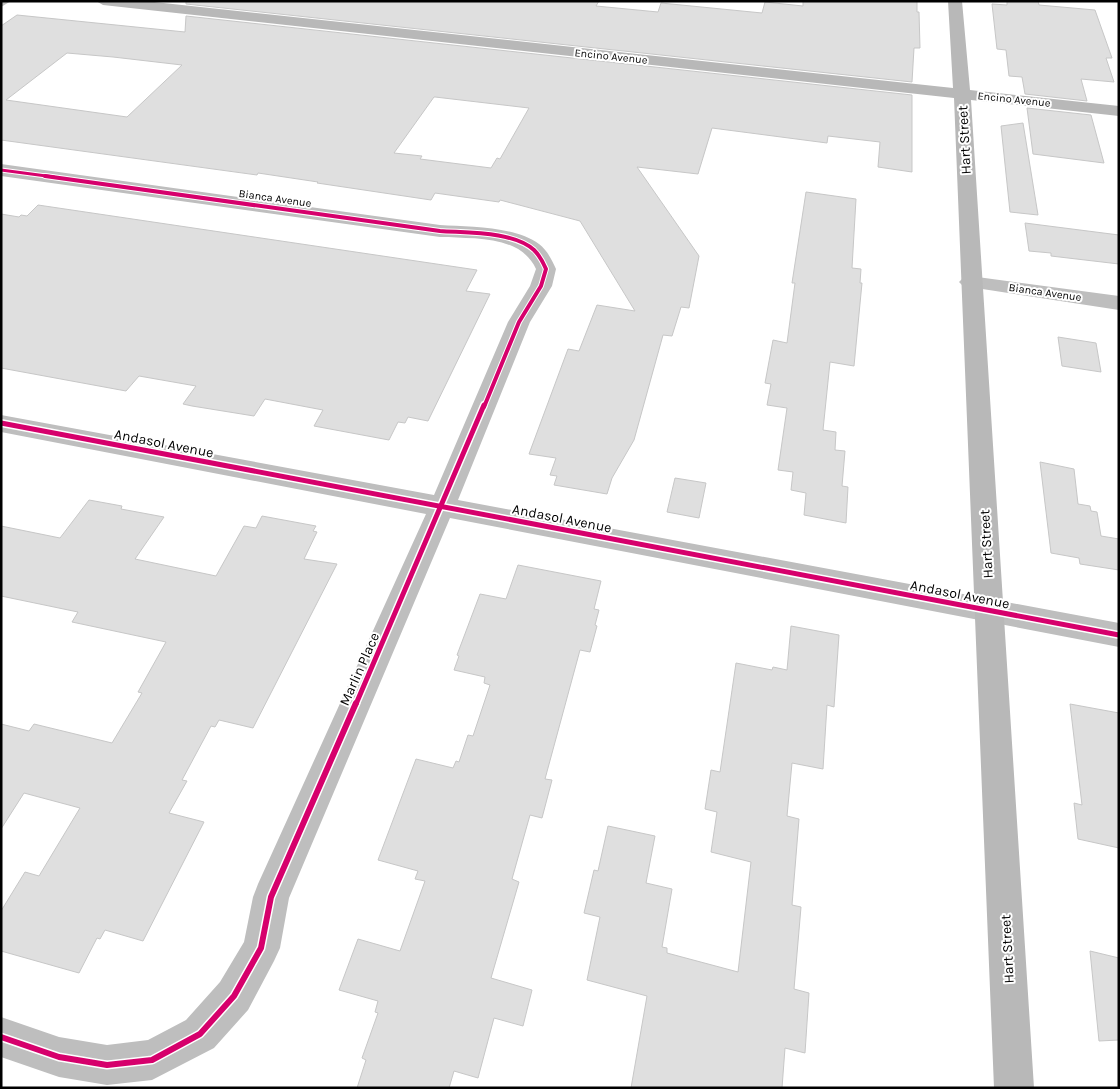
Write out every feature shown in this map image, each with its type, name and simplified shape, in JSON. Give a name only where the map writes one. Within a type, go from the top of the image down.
[{"type":"street","name":"Encino Avenue","points":[[103,1],[1119,111]]},
{"type":"street","name":"Hart Street","points":[[955,1],[962,94],[970,282],[990,611],[1014,1088]]},
{"type":"street","name":"Bianca Avenue","points":[[1,170],[440,231],[475,233],[504,238],[528,245],[540,257]]},
{"type":"street","points":[[1,190],[22,173]]},
{"type":"street","name":"Marlin Place","points":[[1,1037],[58,1057],[107,1065],[152,1060],[200,1034],[234,996],[261,948],[271,898],[442,507],[519,322],[541,286],[546,269],[540,257]]},
{"type":"street","name":"Bianca Avenue","points":[[970,282],[1119,302]]},
{"type":"street","name":"Andasol Avenue","points":[[1,423],[1119,635]]},
{"type":"lane","points":[[1,4],[6,1]]},
{"type":"building","points":[[186,1],[599,1],[596,6],[658,12],[661,3],[762,13],[765,2],[803,6],[803,1],[917,1],[920,48],[914,48],[912,82],[186,4]]},
{"type":"building","points":[[1007,1],[1038,1],[1039,5],[1095,10],[1112,58],[1106,58],[1114,82],[1081,79],[1087,101],[1025,94],[1022,77],[1009,76],[1006,50],[997,49],[992,4],[1007,5]]},
{"type":"building","points":[[17,15],[185,32],[186,16],[912,95],[912,172],[878,167],[880,142],[828,136],[827,143],[712,128],[698,174],[637,167],[699,256],[689,308],[681,307],[672,336],[663,335],[634,440],[612,478],[607,494],[554,485],[557,476],[550,475],[556,458],[529,454],[568,349],[579,351],[597,305],[635,311],[580,221],[500,200],[499,202],[435,193],[431,200],[258,173],[257,175],[1,140],[1,26]],"holes":[[[67,53],[113,57],[182,65],[127,117],[6,100]],[[435,97],[529,108],[500,159],[497,158],[491,168],[420,159],[422,156],[394,153]]]},
{"type":"building","points":[[1027,108],[1091,115],[1104,163],[1033,154]]},
{"type":"building","points":[[1023,123],[1038,215],[1010,212],[1001,126]]},
{"type":"building","points":[[806,192],[856,199],[852,268],[861,269],[860,283],[862,283],[854,366],[830,362],[823,430],[836,432],[835,450],[845,451],[842,486],[848,487],[846,523],[804,515],[806,493],[791,490],[793,472],[778,470],[787,408],[767,405],[771,384],[765,383],[773,340],[787,343],[795,283],[792,283]]},
{"type":"building","points":[[38,205],[477,270],[466,291],[490,294],[428,421],[408,417],[405,423],[398,422],[389,440],[314,426],[323,410],[265,399],[254,416],[192,406],[183,404],[196,386],[139,376],[126,391],[1,368],[1,214],[19,217],[21,215],[27,216]]},
{"type":"building","points":[[1025,223],[1119,235],[1119,264],[1051,256],[1051,253],[1029,251]]},
{"type":"building","points":[[1058,337],[1096,343],[1101,372],[1062,366]]},
{"type":"building","points":[[1040,462],[1074,469],[1078,504],[1090,506],[1091,511],[1097,512],[1101,536],[1119,539],[1119,570],[1080,564],[1079,558],[1051,553]]},
{"type":"building","points":[[675,478],[706,483],[699,518],[667,512]]},
{"type":"building","points":[[89,500],[122,506],[121,509],[164,517],[135,559],[216,576],[244,526],[256,528],[262,516],[316,526],[313,531],[317,532],[304,559],[337,564],[253,728],[219,720],[215,727],[211,726],[182,780],[187,781],[169,813],[204,822],[143,941],[105,930],[100,939],[97,938],[79,973],[1,951],[1,911],[25,872],[39,876],[80,808],[24,793],[1,829],[1,724],[29,731],[34,724],[112,743],[142,693],[138,692],[166,642],[72,622],[78,612],[1,596],[1,526],[60,538]]},
{"type":"building","points":[[518,565],[601,581],[594,609],[599,610],[595,625],[597,626],[590,652],[580,650],[545,779],[552,780],[542,818],[530,815],[512,879],[519,882],[491,978],[532,990],[523,1026],[494,1018],[478,1078],[454,1071],[449,1088],[357,1088],[366,1060],[362,1058],[378,1013],[375,1012],[378,1001],[339,990],[358,939],[400,951],[425,881],[415,879],[418,871],[378,860],[416,759],[453,768],[456,761],[459,762],[468,735],[473,736],[490,685],[484,683],[485,677],[454,670],[459,656],[457,655],[480,594],[506,599]]},
{"type":"building","points":[[791,626],[839,635],[834,707],[827,705],[823,769],[792,763],[787,816],[799,819],[792,905],[801,907],[794,989],[809,993],[805,1053],[785,1048],[782,1088],[631,1088],[647,996],[587,980],[600,917],[584,913],[594,870],[598,871],[608,826],[655,836],[646,883],[672,889],[662,947],[667,948],[667,953],[738,972],[751,862],[711,852],[717,812],[705,809],[711,770],[720,772],[736,663],[772,670],[773,667],[787,670]]},
{"type":"building","points":[[1070,704],[1119,713],[1119,848],[1078,839],[1074,803],[1082,805]]},
{"type":"building","points":[[1090,951],[1119,958],[1119,1040],[1099,1041]]},
{"type":"cycle path","points":[[1,170],[440,231],[496,235],[531,247],[539,256],[546,269],[541,286],[519,322],[442,507],[271,897],[261,948],[234,996],[200,1034],[152,1060],[107,1065],[59,1057],[1,1037]]},
{"type":"cycle path","points":[[1,423],[1119,635]]}]
